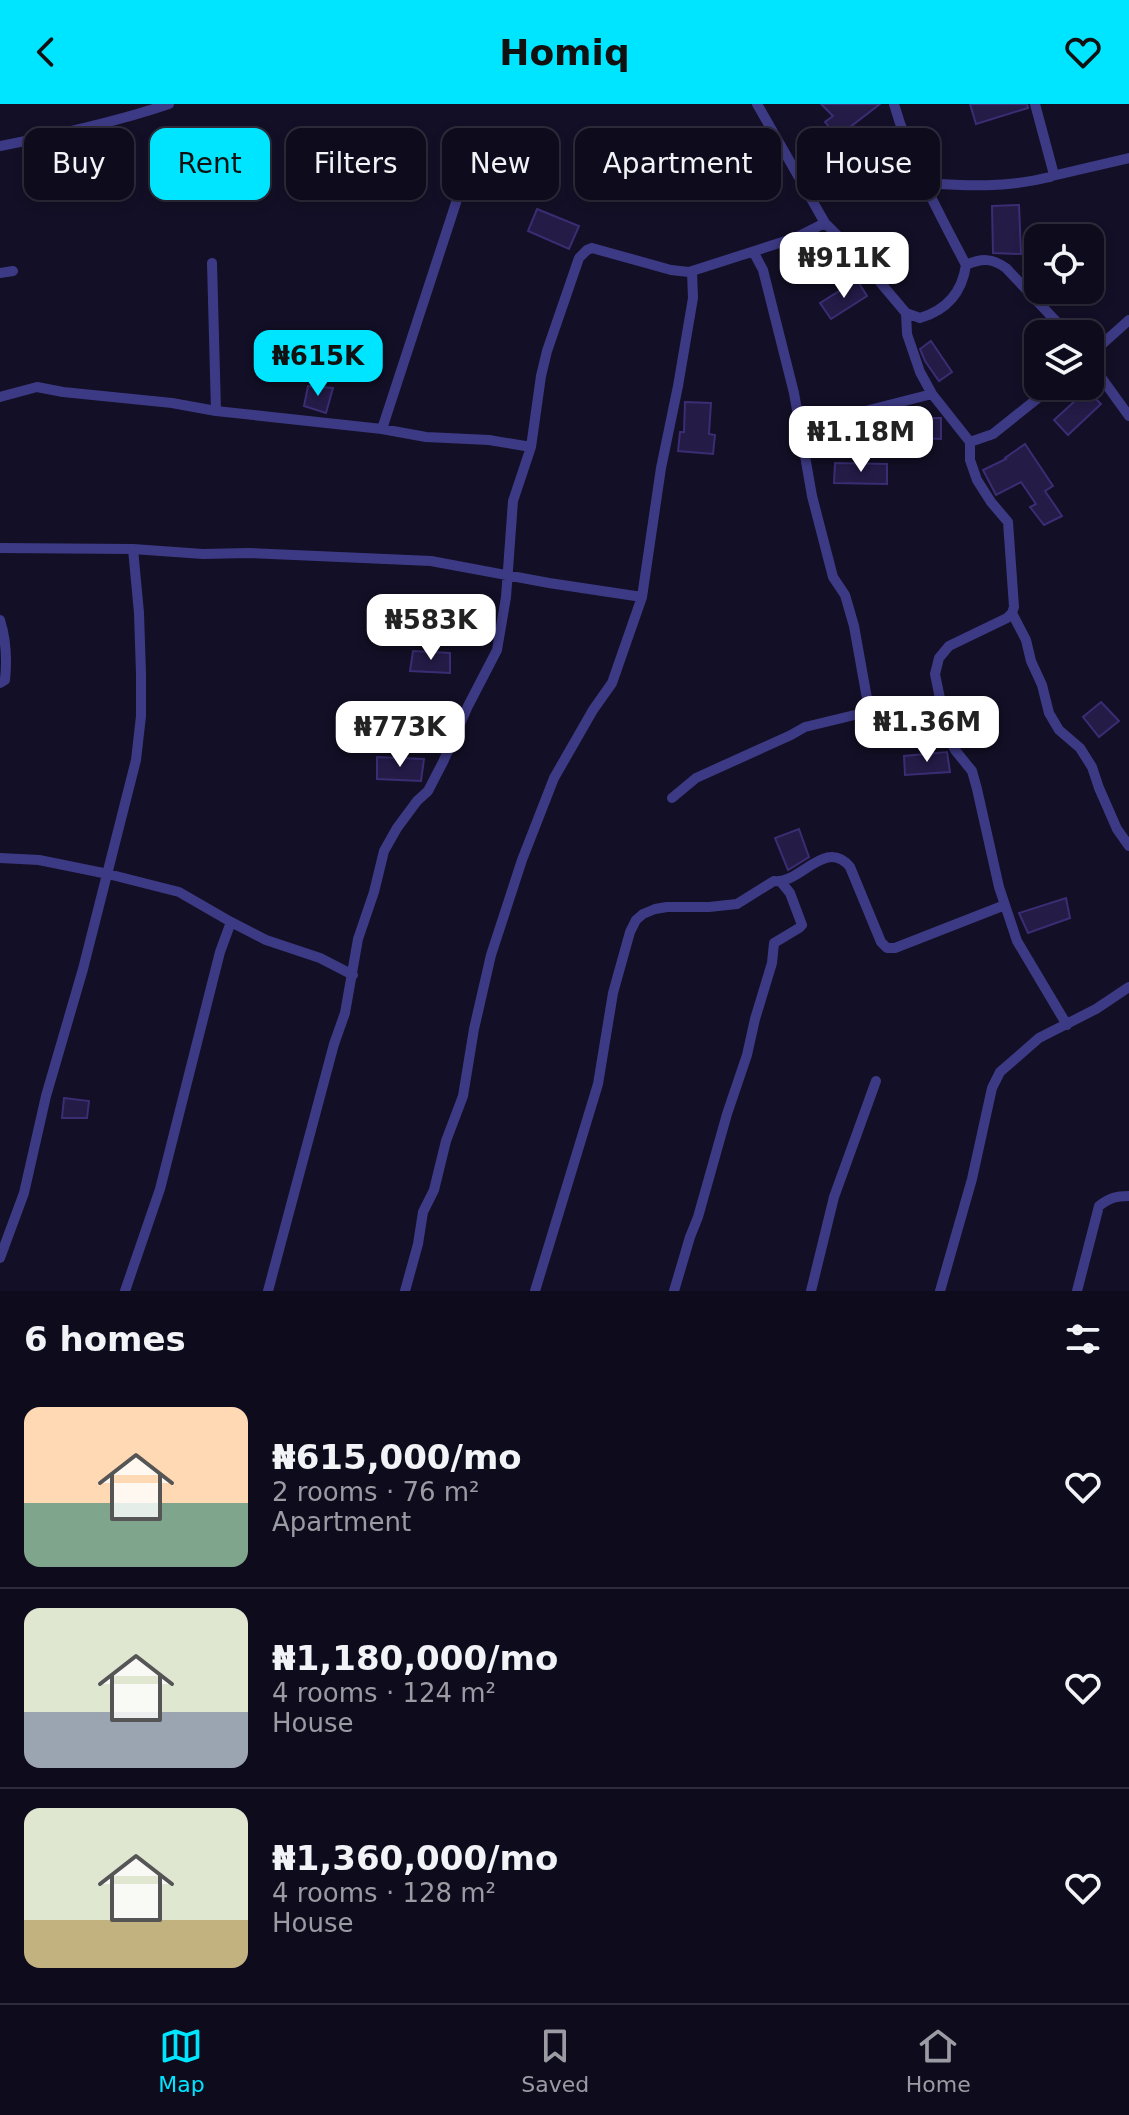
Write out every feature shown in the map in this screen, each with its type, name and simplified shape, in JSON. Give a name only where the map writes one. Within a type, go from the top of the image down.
[{"type":"street","points":[[0,146],[71,132],[169,104]]},
{"type":"street","points":[[757,104],[825,223],[858,256],[906,313],[920,318],[944,307],[955,296],[966,265],[932,200]]},
{"type":"street","points":[[894,104],[901,128]]},
{"type":"street","points":[[1035,104],[1052,176]]},
{"type":"street","points":[[940,184],[982,187],[1017,184],[1129,158]]},
{"type":"street","points":[[382,429],[457,200]]},
{"type":"street","points":[[268,1291],[345,1013],[358,939],[384,851],[397,828],[436,777],[497,650],[506,597],[513,501],[531,447],[544,364],[579,258],[592,248],[671,270],[692,271],[754,253],[825,223]]},
{"type":"street","points":[[672,798],[696,778],[805,727],[863,713],[868,704],[854,626],[845,595],[833,577],[812,496],[794,393],[763,270],[754,253]]},
{"type":"street","points":[[966,265],[977,260],[995,261],[1006,268],[1055,320]]},
{"type":"street","points":[[212,263],[216,411]]},
{"type":"street","points":[[0,273],[13,271]]},
{"type":"street","points":[[405,1291],[423,1212],[434,1190],[446,1141],[463,1096],[491,955],[522,860],[554,778],[612,683],[642,597],[661,468],[693,298],[692,271]]},
{"type":"street","points":[[906,313],[907,334],[920,372],[932,394],[970,442],[970,460],[977,480],[1008,522],[1012,613],[949,646],[939,658],[935,674],[947,733],[955,750],[972,771],[999,887],[1017,941],[1067,1025]]},
{"type":"street","points":[[1104,342],[1129,320]]},
{"type":"street","points":[[1104,381],[1129,416]]},
{"type":"street","points":[[0,397],[37,387],[426,437],[489,440],[531,447]]},
{"type":"street","points":[[826,421],[932,394]]},
{"type":"street","points":[[970,442],[993,434],[1036,400]]},
{"type":"street","points":[[0,548],[133,549],[431,561],[642,597]]},
{"type":"street","points":[[0,1258],[3,1236],[24,1193],[46,1096],[83,969],[136,760],[141,716],[139,613],[133,549]]},
{"type":"street","points":[[1012,613],[1026,640],[1049,713],[1059,730],[1080,748],[1092,767],[1117,829],[1129,846]]},
{"type":"street","points":[[0,620],[6,678],[0,683]]},
{"type":"street","points":[[535,1291],[598,1084],[613,993],[630,932],[643,914],[667,907],[737,904],[774,881],[781,882],[821,860],[834,857],[843,858],[850,867],[881,942],[887,948],[895,948],[1005,905]]},
{"type":"street","points":[[0,858],[39,860],[179,892],[266,940],[320,958],[353,975]]},
{"type":"street","points":[[674,1291],[747,1055],[772,963],[774,943],[802,925],[790,893],[781,882]]},
{"type":"street","points":[[125,1291],[160,1189],[220,952],[231,922]]},
{"type":"street","points":[[940,1291],[972,1179],[992,1088],[1000,1072],[1039,1038],[1096,1009],[1129,987]]},
{"type":"street","points":[[811,1291],[834,1197],[876,1081]]},
{"type":"street","points":[[1077,1291],[1099,1206],[1109,1198],[1129,1196]]},
{"type":"building","points":[[821,104],[880,104],[849,128],[830,128],[825,122],[833,116]]},
{"type":"building","points":[[970,104],[1027,104],[1028,108],[976,124]]},
{"type":"building","points":[[1019,205],[1021,254],[993,253],[992,206]]},
{"type":"building","points":[[537,209],[579,226],[569,249],[528,231]]},
{"type":"building","points":[[857,280],[867,296],[831,319],[820,303]]},
{"type":"building","points":[[931,341],[952,372],[939,381],[920,349]]},
{"type":"building","points":[[308,386],[333,388],[326,413],[304,406]]},
{"type":"building","points":[[1076,400],[1097,400],[1101,404],[1068,435],[1054,420]]},
{"type":"building","points":[[685,402],[711,403],[709,434],[715,435],[713,454],[678,451],[680,432],[684,432]]},
{"type":"building","points":[[920,418],[941,418],[941,439],[919,438]]},
{"type":"building","points":[[1025,444],[1053,486],[1045,491],[1062,516],[1044,525],[1030,507],[1036,504],[1021,482],[996,495],[983,470],[1006,459]]},
{"type":"building","points":[[835,463],[887,464],[887,484],[834,483]]},
{"type":"building","points":[[413,651],[450,653],[450,673],[410,671]]},
{"type":"building","points":[[1101,702],[1119,721],[1099,737],[1083,717]]},
{"type":"building","points":[[947,752],[950,772],[905,775],[904,756]]},
{"type":"building","points":[[377,757],[424,759],[421,781],[377,779]]},
{"type":"building","points":[[799,829],[809,857],[788,870],[775,838]]},
{"type":"building","points":[[1066,898],[1070,918],[1028,933],[1019,913]]},
{"type":"building","points":[[64,1098],[89,1101],[87,1118],[62,1118]]}]
